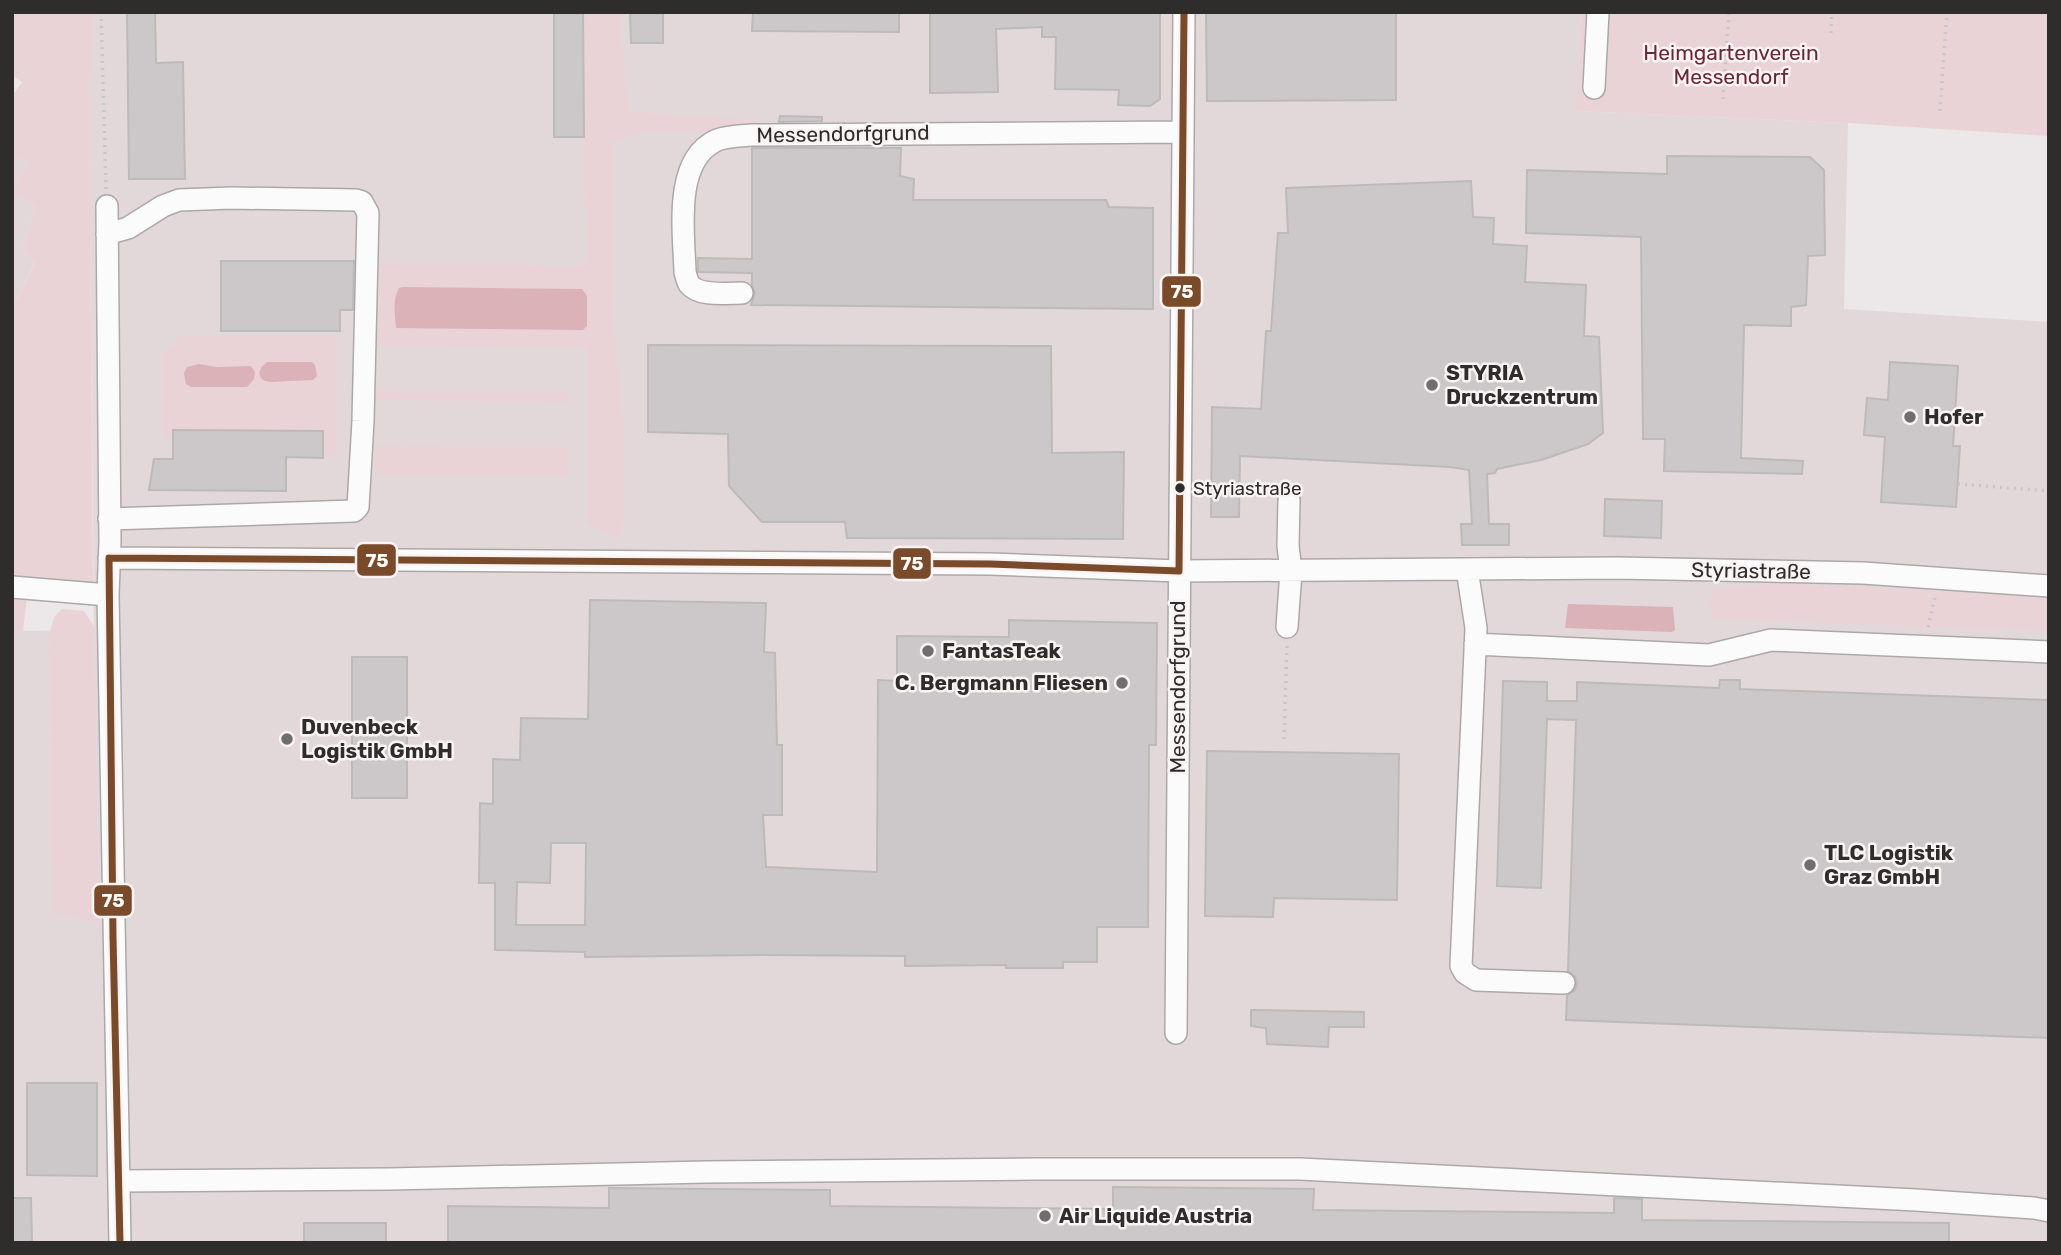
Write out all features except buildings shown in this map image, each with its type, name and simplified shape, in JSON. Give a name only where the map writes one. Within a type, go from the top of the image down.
[{"type":"street","name":"Messendorfgrund","points":[[1176,1033],[1184,12]]},
{"type":"street","points":[[1594,88],[1598,12]]},
{"type":"street","name":"Messendorfgrund","points":[[741,293],[709,293],[697,290],[689,284],[685,272],[684,194],[688,175],[702,149],[717,139],[752,135],[1182,132]]},
{"type":"street","points":[[107,234],[128,228],[163,206],[179,200],[356,200],[362,202],[368,213],[358,508],[354,511],[109,519]]},
{"type":"street","points":[[107,206],[108,595],[120,1243]]},
{"type":"street","points":[[1287,627],[1291,571],[1289,500]]},
{"type":"street","name":"Styriastraße","points":[[109,558],[977,564],[1179,571],[1606,568],[1863,573],[2049,586]]},
{"type":"street","points":[[1467,569],[1476,628],[1461,966],[1465,973],[1476,980],[1564,983]]},
{"type":"street","points":[[12,587],[108,595]]},
{"type":"street","points":[[1475,644],[1709,654],[1771,640],[2047,651]]},
{"type":"street","points":[[120,1181],[994,1169],[1300,1168],[1902,1199],[2049,1211]]},
{"type":"path","points":[[101,12],[107,206]]},
{"type":"path","points":[[1723,99],[1728,12]]},
{"type":"path","points":[[1830,33],[1832,12]]},
{"type":"path","points":[[1940,111],[1947,12]]},
{"type":"path","points":[[1958,484],[2049,491]]},
{"type":"path","points":[[1928,626],[1937,592]]},
{"type":"path","points":[[1284,739],[1287,627]]},
{"type":"shaded area","points":[[88,12],[1582,12],[1577,111],[1848,123],[1844,309],[2049,322],[2049,1243],[12,1243],[12,631],[94,630]]},
{"type":"shaded area","points":[[12,154],[30,164],[36,206],[23,248],[35,262],[12,305]]},
{"type":"shaded area","points":[[399,288],[582,289],[587,296],[587,326],[583,330],[396,328],[395,303]]},
{"type":"shaded area","points":[[267,362],[312,362],[317,376],[313,380],[265,381],[260,374],[261,368]]},
{"type":"shaded area","points":[[199,364],[216,367],[251,366],[255,372],[254,379],[247,387],[191,387],[186,384],[184,373],[187,367]]},
{"type":"shaded area","points":[[1568,604],[1673,607],[1675,630],[1565,628]]},
{"type":"green space","points":[[12,12],[94,12],[89,81],[93,582],[78,588],[29,579],[23,631],[12,631],[12,305],[35,263],[23,248],[36,206],[13,192],[29,164],[12,154],[12,96],[22,82],[12,75]]},
{"type":"green space","points":[[583,12],[619,12],[628,112],[760,120],[747,136],[701,130],[649,132],[613,141],[613,315],[623,420],[624,518],[619,540],[587,523],[587,347],[376,345],[376,330],[379,329],[380,263],[586,266]]},
{"type":"green space","name":"Heimgartenverein Messendorf","points":[[1582,12],[2049,12],[2049,136],[1848,123],[1576,111]]},
{"type":"green space","points":[[181,336],[337,336],[337,457],[323,457],[322,431],[173,429],[173,442],[165,439],[162,431],[163,355]]},
{"type":"green space","points":[[376,391],[569,393],[569,402],[376,400]]},
{"type":"green space","points":[[375,446],[569,447],[569,476],[375,475]]},
{"type":"green space","points":[[1775,584],[2049,597],[2049,631],[1714,619],[1710,603],[1717,589]]},
{"type":"green space","points":[[62,609],[84,611],[94,626],[99,923],[57,914],[53,907],[49,636],[54,617]]},
{"type":"transit line","name":"75","points":[[1179,571],[1184,12]]},
{"type":"transit line","name":"75","points":[[109,558],[990,564],[1179,571]]},
{"type":"transit line","name":"75","points":[[109,558],[120,1243]]},
{"type":"place","name":"STYRIA Druckzentrum","points":[[1432,385]]},
{"type":"place","name":"Hofer","points":[[1910,417]]},
{"type":"place","name":"Styriastraße","points":[[1180,488]]},
{"type":"place","name":"FantasTeak","points":[[928,651]]},
{"type":"place","name":"C. Bergmann Fliesen","points":[[1122,683]]},
{"type":"place","name":"Duvenbeck Logistik GmbH","points":[[287,739]]},
{"type":"place","name":"TLC Logistik Graz GmbH","points":[[1810,865]]},
{"type":"place","name":"Air Liquide Austria","points":[[1045,1216]]}]
